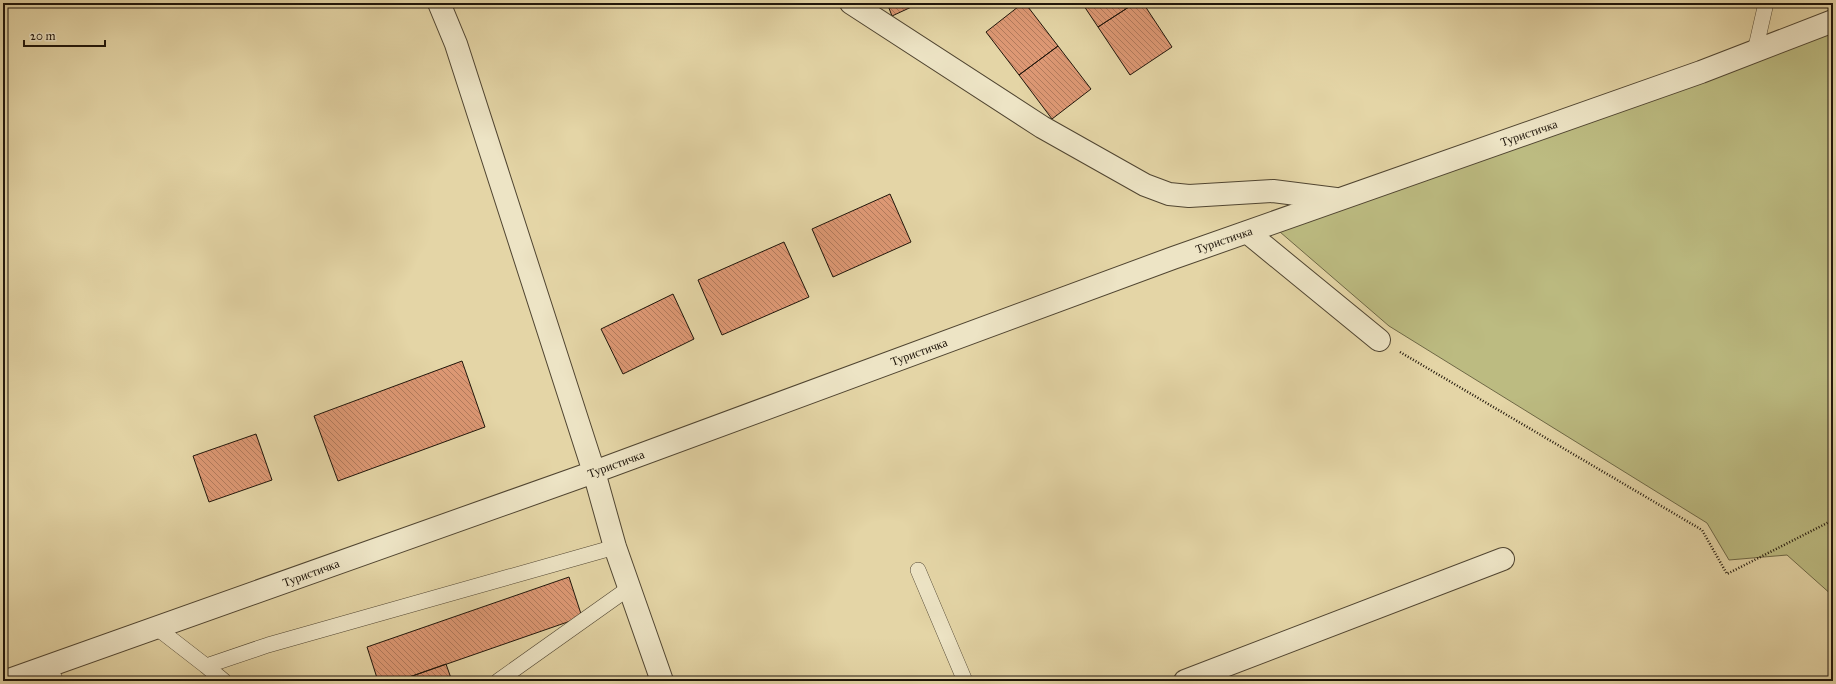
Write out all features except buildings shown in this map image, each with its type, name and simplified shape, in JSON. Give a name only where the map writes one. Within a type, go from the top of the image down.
[{"type":"street","points":[[439,3],[456,44],[594,472],[615,547],[662,681]]},
{"type":"street","points":[[851,3],[1042,127],[1145,185],[1169,194],[1190,196],[1273,191],[1339,200]]},
{"type":"street","name":"Туристичка","points":[[6,681],[52,674],[157,628],[594,472],[1173,258],[1694,75],[1833,21]]},
{"type":"street","points":[[1247,232],[1379,340]]},
{"type":"street","points":[[1185,681],[1503,558]]},
{"type":"lane","points":[[1755,51],[1766,3]]},
{"type":"lane","points":[[206,666],[268,646],[615,547]]},
{"type":"lane","points":[[918,570],[965,681]]},
{"type":"lane","points":[[498,681],[629,588]]},
{"type":"lane","points":[[157,628],[224,681]]},
{"type":"path","points":[[1379,340],[1702,530],[1727,574],[1833,520]]},
{"type":"shaded area","points":[[1833,18],[1833,596],[1787,555],[1729,560],[1707,523],[1389,326],[1280,232]]}]
